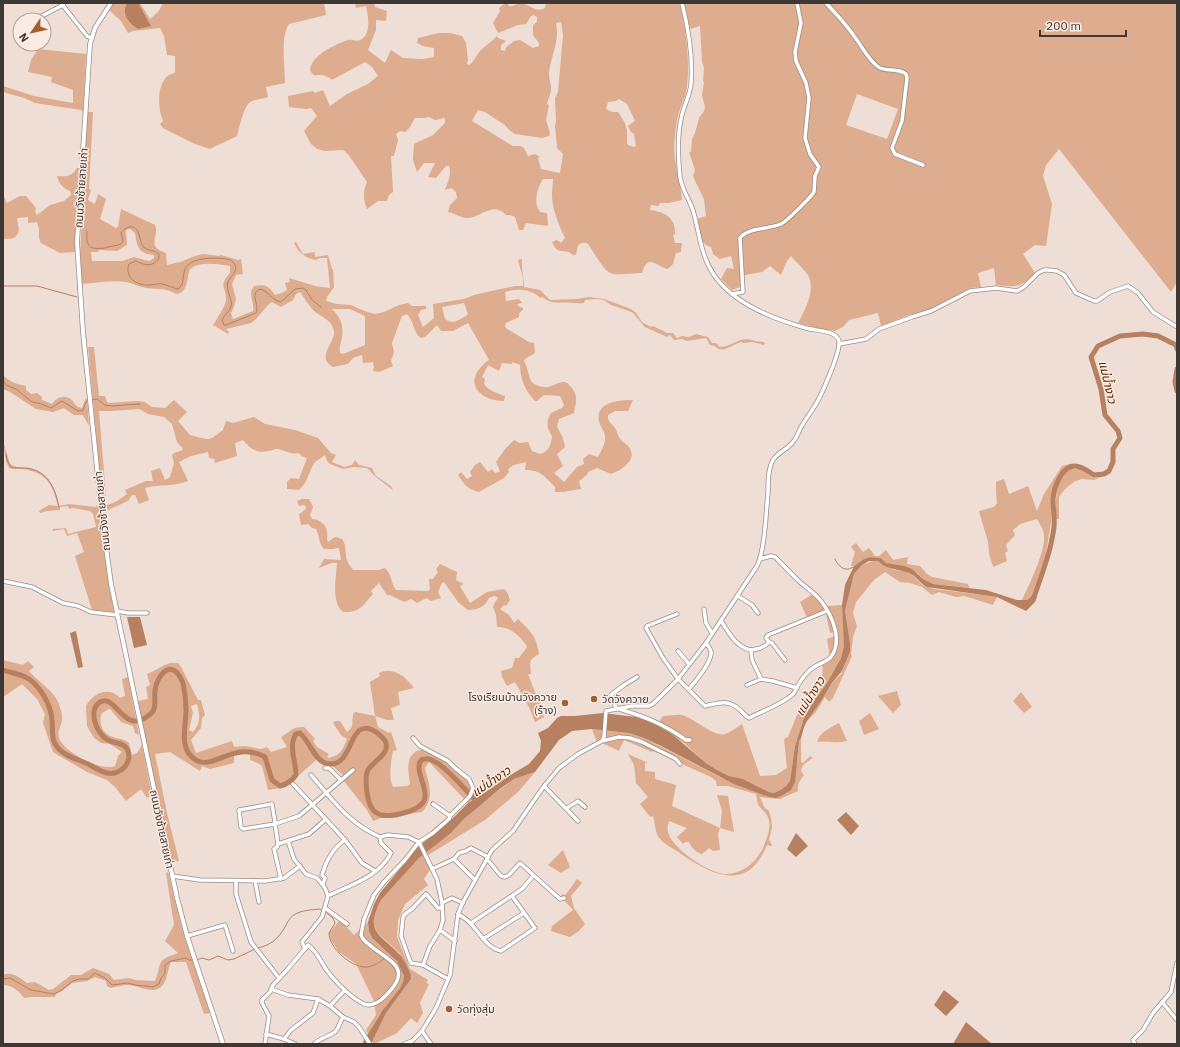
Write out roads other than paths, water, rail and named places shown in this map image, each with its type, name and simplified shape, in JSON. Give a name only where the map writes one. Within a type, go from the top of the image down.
[{"type":"main road","name":"ถนนวังซ้ายสายเก่า","points":[[110,3],[101,17],[91,38],[77,242],[83,332],[106,553],[140,726],[172,876],[187,936],[223,1044]]},
{"type":"street","points":[[603,739],[606,711],[616,708],[649,706],[654,703],[678,679],[738,596],[760,559],[766,514],[768,476],[772,461],[793,442],[815,406],[834,363],[839,344],[838,339],[831,332],[810,329],[784,321],[762,312],[732,294],[714,275],[704,257],[694,213],[681,185],[678,134],[681,118],[689,94],[691,79],[689,39],[682,3]]},
{"type":"street","points":[[732,294],[743,292],[741,235],[782,224],[814,192],[815,176],[820,167],[810,154],[805,138],[809,98],[806,83],[796,61],[801,23],[797,3]]},
{"type":"street","points":[[826,3],[846,24],[877,66],[885,70],[902,71],[906,74],[907,78],[902,121],[892,148],[895,154],[923,165]]},
{"type":"street","points":[[48,12],[62,4],[87,36],[91,38]]},
{"type":"street","points":[[839,344],[866,339],[879,329],[931,311],[970,291],[996,288],[1017,291],[1024,287],[1038,273],[1048,270],[1057,271],[1064,275],[1076,293],[1094,301],[1115,290],[1128,286],[1138,293],[1153,312],[1177,327]]},
{"type":"street","points":[[677,614],[646,628],[663,658],[678,679],[705,706],[724,702],[738,708],[747,718],[749,718],[788,698],[795,692],[796,688],[808,672],[814,667],[828,660],[836,646],[837,638],[827,611],[816,596],[775,558],[771,556],[760,559]]},
{"type":"street","points":[[3,581],[32,587],[63,603],[78,606],[91,612],[147,613]]},
{"type":"street","points":[[738,596],[752,605],[758,613]]},
{"type":"street","points":[[704,609],[706,623],[712,633]]},
{"type":"street","points":[[784,660],[766,638],[768,635],[827,611]]},
{"type":"street","points":[[721,621],[736,642],[743,648],[750,650],[759,649],[769,642]]},
{"type":"street","points":[[689,689],[699,677],[711,656],[711,651],[706,642]]},
{"type":"street","points":[[750,650],[752,660],[761,679]]},
{"type":"street","points":[[678,651],[689,664]]},
{"type":"street","points":[[616,708],[611,695],[637,677]]},
{"type":"street","points":[[747,685],[761,679],[796,688]]},
{"type":"street","points":[[616,708],[646,717],[686,740],[690,740]]},
{"type":"street","points":[[404,1044],[412,1042],[422,1031],[436,1008],[450,975],[458,914],[462,903],[492,850],[513,831],[544,786],[559,768],[578,754],[603,739],[623,737],[638,740],[671,756],[680,764]]},
{"type":"street","points":[[265,1044],[269,1016],[262,1003],[262,1000],[308,945],[316,952],[328,972],[345,990],[365,1005],[378,1002],[390,991],[398,980],[399,974],[392,962],[366,942],[361,935],[366,913],[376,891],[420,843],[449,819],[450,816],[470,796],[473,785],[469,779],[448,761],[420,746],[413,738]]},
{"type":"street","points":[[325,768],[329,768],[341,780]]},
{"type":"street","points":[[281,878],[274,850],[278,847],[278,844],[275,824],[272,804],[239,810],[242,828],[275,824],[299,816],[353,770]]},
{"type":"street","points":[[310,775],[350,819],[366,831],[380,837],[388,835],[408,837],[420,843],[438,880],[442,902],[443,920],[440,930],[430,946],[423,966]]},
{"type":"street","points":[[293,784],[345,840],[362,863],[375,871]]},
{"type":"street","points":[[544,786],[578,821]]},
{"type":"street","points":[[567,808],[578,801],[585,807]]},
{"type":"street","points":[[433,804],[450,816]]},
{"type":"street","points":[[278,844],[312,832],[325,820]]},
{"type":"street","points":[[328,896],[364,880],[375,871],[391,853],[381,843],[380,837]]},
{"type":"street","points":[[323,884],[325,878],[322,875],[335,847],[345,840]]},
{"type":"street","points":[[288,841],[292,857],[306,874],[317,878],[323,884],[328,896],[324,910],[316,926],[302,942],[305,949]]},
{"type":"street","points":[[432,869],[454,859],[459,853],[472,848],[488,858],[501,876],[504,877],[509,875],[520,863],[560,899],[564,898]]},
{"type":"street","points":[[454,859],[475,880]]},
{"type":"street","points":[[172,876],[200,880],[254,881],[284,878],[300,866]]},
{"type":"street","points":[[471,923],[522,889],[533,876]]},
{"type":"street","points":[[236,881],[238,903],[251,942],[279,978]]},
{"type":"street","points":[[254,881],[259,902]]},
{"type":"street","points":[[442,908],[438,908],[426,894],[404,916],[401,936],[411,963],[423,966],[448,979]]},
{"type":"street","points":[[458,914],[471,923],[483,939],[495,949],[501,951],[535,928],[512,896]]},
{"type":"street","points":[[442,902],[452,898],[462,903]]},
{"type":"street","points":[[324,910],[347,924]]},
{"type":"street","points":[[483,939],[524,913]]},
{"type":"street","points":[[187,936],[225,925],[233,951]]},
{"type":"street","points":[[440,930],[455,941]]},
{"type":"street","points":[[1135,1044],[1134,1040],[1143,1030],[1162,1002],[1169,995],[1172,989],[1177,963]]},
{"type":"street","points":[[271,989],[293,996],[318,999],[330,1006],[343,1017],[354,1022],[370,1044]]},
{"type":"street","points":[[330,1006],[345,990]]},
{"type":"street","points":[[284,1039],[291,1030],[313,1013],[318,999]]},
{"type":"street","points":[[1162,1002],[1175,1015],[1177,1020]]},
{"type":"street","points":[[314,1044],[320,1039],[334,1032],[343,1017]]},
{"type":"street","points":[[422,1031],[431,1044]]},
{"type":"street","points":[[266,1034],[295,1044]]},
{"type":"waterway","points":[[87,231],[87,241],[92,248],[105,248],[121,244],[123,241],[121,233],[129,227],[135,228],[139,234],[143,247],[159,254],[159,258],[154,263],[148,265],[136,261],[129,264],[128,273],[130,277],[136,282],[144,285],[160,284],[178,289],[182,282],[185,269],[193,262],[206,258],[231,260],[236,269],[227,285],[231,307],[222,320],[224,325],[256,313],[257,306],[255,294],[260,289],[275,300],[281,302],[295,289],[303,288],[312,300],[321,307]]},
{"type":"waterway","points":[[3,286],[37,286],[77,297]]},
{"type":"waterway","name":"แม่น้ำงาว","points":[[1031,601],[1033,600],[1051,546],[1054,524],[1053,499],[1059,478],[1066,470],[1075,466],[1083,468],[1094,475],[1104,474],[1109,471],[1113,462],[1113,449],[1120,438],[1118,431],[1105,415],[1101,389],[1091,357],[1098,346],[1120,336],[1143,334],[1158,336],[1176,345],[1177,349]]},
{"type":"waterway","name":"แม่น้ำงาว","points":[[1177,369],[1175,382],[1177,391]]},
{"type":"waterway","points":[[3,380],[6,385],[16,389],[32,402],[51,408],[62,401],[78,411],[83,410],[88,400]]},
{"type":"waterway","points":[[91,400],[97,399],[105,405],[111,406],[140,404]]},
{"type":"waterway","points":[[6,454],[7,460],[11,467],[34,470],[45,477],[53,487],[59,507]]},
{"type":"waterway","points":[[835,559],[838,565],[844,569],[854,567]]},
{"type":"waterway","points":[[3,670],[26,677],[38,687],[50,709],[53,738],[58,748],[70,757],[88,764],[100,771],[112,773],[121,770],[127,763],[129,754],[123,745],[108,740],[100,733],[94,716],[96,706],[100,702],[106,701],[111,703],[126,718],[132,721],[148,716],[155,707],[157,683],[161,675],[167,670],[171,669],[178,673],[183,683],[186,707],[184,731],[185,744],[190,755],[196,760],[210,762],[234,753],[254,753],[265,757],[272,780],[280,786],[289,782],[296,775],[292,749],[296,734],[300,733],[303,736],[321,761],[325,763],[335,763],[342,759],[360,730],[366,728],[376,732],[386,743],[385,751],[370,767],[367,773],[367,795],[370,805],[376,812],[381,815],[400,814],[414,809],[423,802],[425,793],[419,771],[419,766],[421,760],[423,759],[431,760],[445,769],[477,802]]},
{"type":"waterway","points":[[258,948],[274,941],[290,919],[297,913],[307,910],[320,909],[322,911]]},
{"type":"waterway","points":[[325,912],[333,918],[335,923],[329,933],[330,939],[337,950],[347,960],[353,964],[365,967],[376,964],[385,958]]},
{"type":"waterway","points":[[196,960],[202,958],[209,960],[218,956],[228,960],[234,959],[255,949]]},
{"type":"waterway","points":[[3,979],[10,978],[31,990],[54,994],[73,981],[88,979],[95,973],[105,978],[112,985],[127,983],[153,987],[159,984],[161,978],[165,974],[165,965],[171,961],[186,958],[193,960]]},
{"type":"place","name":"วัดวังควาย","points":[[594,699]]},
{"type":"place","name":"โรงเรียนบ้านวังควาย (ร้าง)","points":[[565,703]]},
{"type":"place","name":"วัดทุ่งสุ่ม","points":[[449,1009]]}]
